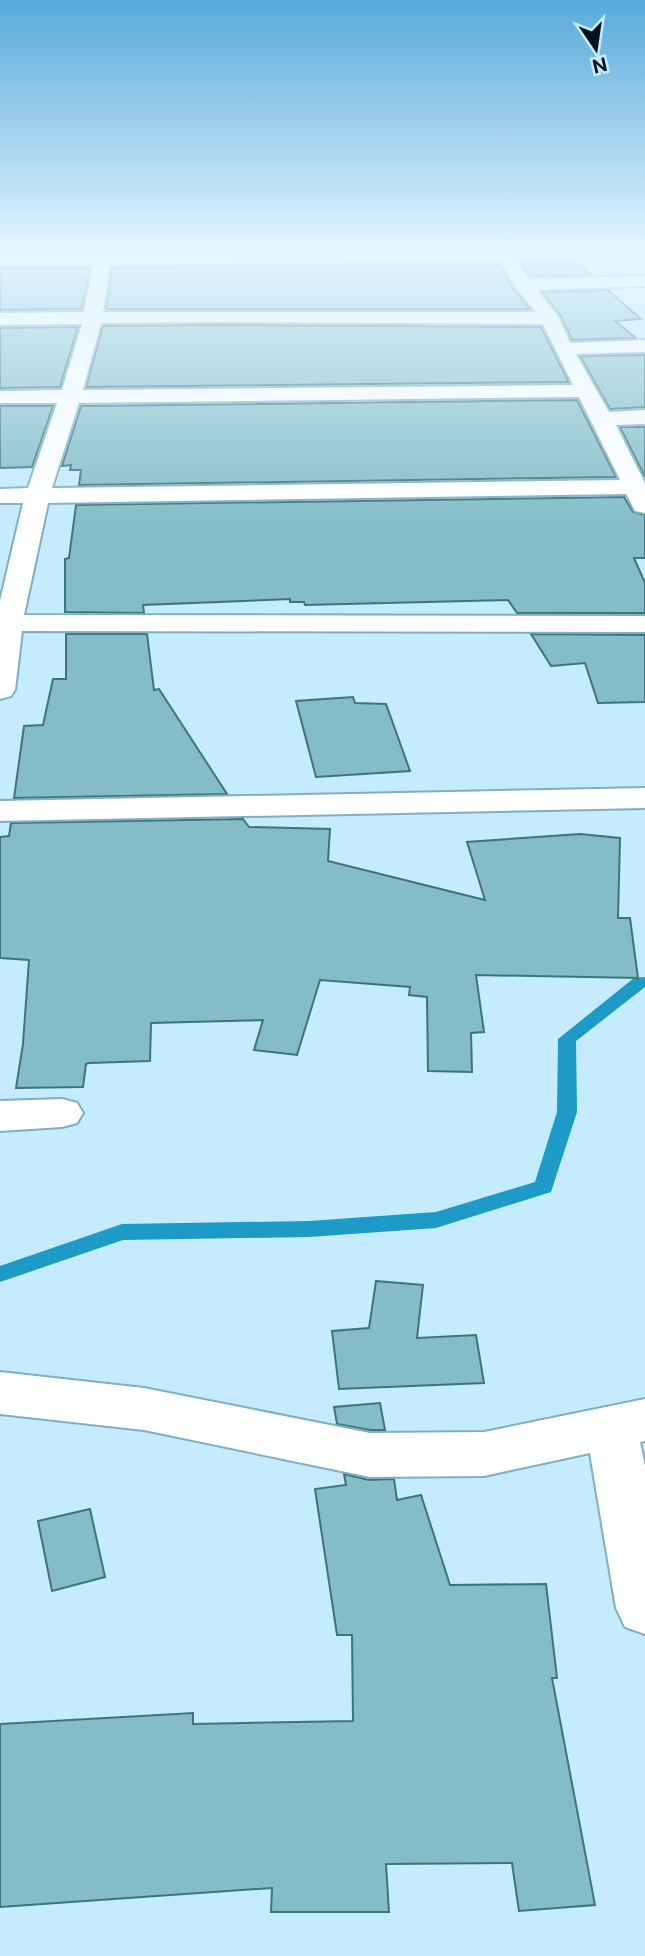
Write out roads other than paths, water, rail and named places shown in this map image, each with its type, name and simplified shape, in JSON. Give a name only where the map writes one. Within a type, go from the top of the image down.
[{"type":"street","points":[[0,690],[5,622],[37,496],[86,341]]},
{"type":"street","points":[[560,341],[584,391],[602,419],[645,509]]},
{"type":"street","points":[[563,349],[645,346]]},
{"type":"street","points":[[0,397],[584,391]]},
{"type":"street","points":[[602,419],[645,417]]},
{"type":"street","points":[[0,496],[635,486]]},
{"type":"street","points":[[5,622],[645,624]]},
{"type":"street","points":[[0,811],[645,799]]},
{"type":"street","points":[[0,1116],[62,1113]]},
{"type":"street","points":[[0,1393],[144,1409],[370,1455],[484,1454],[628,1423],[645,1608]]},
{"type":"waterway","points":[[0,1274],[122,1232],[309,1229],[436,1220],[544,1187],[567,1112],[567,1039],[640,982],[645,982]]}]
